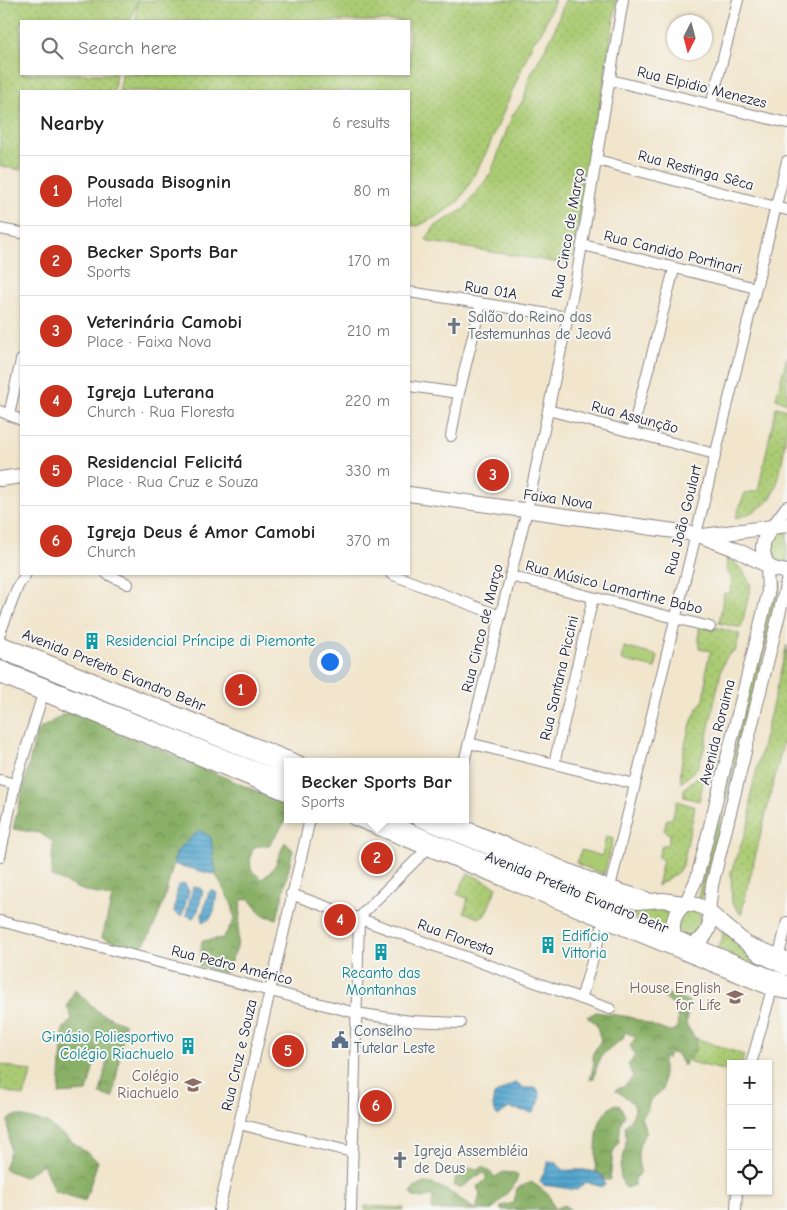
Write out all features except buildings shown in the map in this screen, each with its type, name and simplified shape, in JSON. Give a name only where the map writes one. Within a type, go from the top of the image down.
[{"type":"highway","points":[[0,479],[20,476]]},
{"type":"highway","name":"Faixa Nova","points":[[410,494],[699,535],[787,572]]},
{"type":"highway","name":"Faixa Nova","points":[[699,535],[737,533],[787,525]]},
{"type":"highway","points":[[767,565],[762,544],[773,526]]},
{"type":"highway","points":[[0,643],[39,666]]},
{"type":"highway","name":"Avenida Prefeito Evandro Behr","points":[[0,651],[284,765]]},
{"type":"highway","points":[[0,668],[284,782]]},
{"type":"highway","name":"Avenida Prefeito Evandro Behr","points":[[388,823],[432,846],[693,944],[787,983]]},
{"type":"highway","name":"Avenida Prefeito Evandro Behr","points":[[429,823],[612,897],[637,902],[663,900],[685,904]]},
{"type":"highway","points":[[452,823],[492,848]]},
{"type":"highway","points":[[432,846],[451,838],[466,838]]},
{"type":"highway","points":[[674,938],[672,922],[675,915],[685,904],[697,905],[709,912],[760,955],[787,968]]},
{"type":"highway","points":[[693,944],[699,941],[708,931],[710,925],[709,912]]},
{"type":"highway","points":[[748,967],[772,989],[787,993]]},
{"type":"main road","points":[[773,526],[787,507]]},
{"type":"main road","name":"Avenida Roraima","points":[[685,904],[697,878],[768,594],[767,565]]},
{"type":"main road","name":"Avenida Roraima","points":[[709,912],[712,885],[787,582]]},
{"type":"main road","name":"Avenida Prefeito Evandro Behr","points":[[0,643],[289,758]]},
{"type":"main road","points":[[0,677],[284,793]]},
{"type":"main road","name":"Avenida Prefeito Evandro Behr","points":[[366,823],[432,846],[604,921],[772,989]]},
{"type":"main road","name":"Avenida Prefeito Evandro Behr","points":[[454,823],[610,887],[643,898],[663,900]]},
{"type":"main road","points":[[743,941],[783,957]]},
{"type":"street","name":"Rua Cinco de Março","points":[[465,758],[527,510],[568,317],[583,245],[623,0]]},
{"type":"street","points":[[711,105],[738,0]]},
{"type":"street","name":"Rua Elpidio Menezes","points":[[610,80],[787,123]]},
{"type":"street","name":"Rua Restinga Sêca","points":[[597,160],[787,210]]},
{"type":"street","name":"Rua João Goulart","points":[[610,887],[675,617],[699,535],[715,454],[787,161]]},
{"type":"street","points":[[0,230],[20,233]]},
{"type":"street","name":"Rua Candido Portinari","points":[[583,245],[756,288]]},
{"type":"street","points":[[632,432],[674,269]]},
{"type":"street","name":"Rua 01A","points":[[410,292],[568,317]]},
{"type":"street","points":[[451,436],[458,393],[481,303]]},
{"type":"street","points":[[20,363],[4,413],[20,420]]},
{"type":"street","points":[[410,386],[458,393]]},
{"type":"street","name":"Rua Assunção","points":[[548,410],[715,454]]},
{"type":"street","points":[[0,633],[18,586],[25,575]]},
{"type":"street","points":[[109,575],[128,584]]},
{"type":"street","points":[[394,575],[500,616]]},
{"type":"street","name":"Rua Músico Lamartine Babo","points":[[510,576],[710,627]]},
{"type":"street","name":"Rua Santana Piccini","points":[[554,764],[593,598]]},
{"type":"street","points":[[0,857],[15,784],[43,694]]},
{"type":"street","points":[[469,743],[636,784]]},
{"type":"street","points":[[0,780],[15,784]]},
{"type":"street","name":"Rua Cruz e Souza","points":[[219,1210],[309,823]]},
{"type":"street","points":[[351,1210],[358,927],[360,918],[432,846]]},
{"type":"street","name":"Rua Floresta","points":[[292,894],[610,1009]]},
{"type":"street","name":"Rua Pedro Américo","points":[[0,921],[356,1013],[410,1022],[460,1023]]},
{"type":"street","points":[[581,999],[604,921]]},
{"type":"street","points":[[783,957],[787,922]]},
{"type":"street","points":[[751,1060],[772,989]]},
{"type":"street","points":[[239,1124],[352,1152]]},
{"type":"street","points":[[736,1210],[737,1195]]},
{"type":"green space","points":[[0,0],[555,0],[541,33],[533,42],[487,151],[465,192],[458,202],[436,217],[418,226],[410,225],[410,90],[119,90],[122,75],[410,75],[410,20],[136,20],[137,1],[131,20],[20,20],[20,75],[116,75],[114,90],[20,90],[20,170],[0,166]]},
{"type":"green space","points":[[565,0],[617,0],[597,125],[572,258],[566,263],[561,263],[430,242],[426,239],[435,226],[464,209],[491,173],[512,116],[524,99],[529,78],[553,34]]},
{"type":"green space","points":[[787,357],[787,403],[776,398]]},
{"type":"green space","points":[[776,407],[787,410],[783,453],[776,486],[766,503],[756,510],[735,519],[745,493],[758,491]]},
{"type":"green space","points":[[787,530],[787,567],[781,566],[774,561],[770,554],[768,540],[775,533]]},
{"type":"green space","points":[[726,558],[741,569],[751,586],[741,628],[719,623],[724,593],[730,593],[732,579],[727,571]]},
{"type":"green space","points":[[777,579],[781,583],[701,900],[698,897]]},
{"type":"green space","points":[[699,627],[719,628],[740,634],[735,651],[727,656],[722,667],[705,746],[698,767],[681,783],[681,764],[686,739],[694,715],[704,700],[706,669],[711,651],[699,649]]},
{"type":"green space","points":[[787,645],[787,728],[741,914],[732,903],[731,872],[750,820],[751,793]]},
{"type":"green space","points":[[624,647],[658,656],[655,668],[621,660]]},
{"type":"green space","points":[[0,655],[284,767],[284,774],[0,662]]},
{"type":"green space","points":[[70,710],[284,803],[284,823],[269,845],[254,847],[250,857],[251,870],[262,879],[272,871],[285,842],[293,850],[277,919],[262,915],[248,898],[241,901],[237,948],[225,973],[199,967],[202,941],[223,938],[235,919],[232,905],[216,875],[210,837],[177,851],[167,890],[158,915],[153,928],[139,950],[102,938],[112,898],[79,889],[51,876],[53,842],[40,833],[13,829],[37,731]]},
{"type":"green space","points":[[697,777],[704,780],[699,801],[684,797],[684,789]]},
{"type":"green space","points":[[677,801],[695,807],[683,864],[678,872],[657,886],[663,860],[658,857],[662,845],[667,845],[670,834],[664,831],[667,819],[672,819]]},
{"type":"green space","points":[[606,836],[613,839],[604,874],[577,864],[581,850],[602,856]]},
{"type":"green space","points":[[524,872],[675,906],[668,931]]},
{"type":"green space","points":[[468,873],[497,887],[485,915],[478,918],[464,912],[468,899],[457,894]]},
{"type":"green space","points":[[691,910],[701,914],[705,924],[701,934],[691,938],[681,934],[677,924],[681,914]]},
{"type":"green space","points":[[724,927],[787,972],[787,980],[715,951],[722,940]]},
{"type":"green space","points":[[75,990],[100,1013],[125,1024],[113,1098],[100,1094],[107,1060],[97,1052],[87,1092],[59,1094],[63,1029],[72,1019],[67,1006]]},
{"type":"green space","points":[[668,994],[689,1001],[686,1024],[696,1040],[695,1051],[683,1066],[677,1054],[671,1053],[666,1059],[663,1057],[663,1090],[650,1100],[647,1111],[641,1117],[646,1132],[638,1151],[638,1162],[641,1172],[635,1178],[635,1185],[625,1188],[620,1169],[625,1149],[625,1126],[634,1114],[635,1109],[634,1105],[627,1098],[615,1090],[623,1087],[633,1077],[628,1064],[636,1056],[630,1046],[636,1037],[625,1032],[623,1039],[611,1047],[600,1059],[594,1078],[590,1080],[594,1063],[592,1055],[601,1040],[596,1023],[587,1017],[596,1012],[630,1017],[669,1032],[677,1029],[677,1014],[674,1007],[663,997]]},
{"type":"green space","points":[[690,1036],[744,1055],[743,1060],[727,1060],[727,1071],[690,1062]]},
{"type":"green space","points":[[0,1064],[32,1072],[24,1096],[0,1090]]},
{"type":"green space","points":[[616,1104],[619,1105],[625,1115],[621,1122],[619,1141],[613,1152],[610,1180],[605,1180],[602,1175],[595,1171],[597,1134],[603,1117]]},
{"type":"green space","points":[[17,1115],[47,1123],[98,1161],[85,1201],[54,1191],[43,1164],[24,1177],[4,1169],[10,1151],[8,1120]]},
{"type":"green space","points":[[483,1166],[495,1177],[503,1172],[515,1173],[518,1176],[515,1184],[492,1210],[476,1210],[480,1194],[477,1187],[486,1180],[486,1175],[483,1173],[459,1188],[454,1186],[457,1172],[469,1168],[479,1170]]},
{"type":"green space","points":[[532,1182],[549,1195],[554,1209],[564,1205],[571,1210],[501,1210],[501,1206],[514,1203],[517,1188]]},
{"type":"green space","points":[[419,1184],[433,1184],[441,1187],[476,1210],[432,1210],[433,1195],[422,1198],[413,1197],[411,1192]]},
{"type":"green space","points":[[365,1206],[404,1208],[404,1210],[365,1210]]},
{"type":"water","points":[[199,830],[211,837],[216,875],[173,864],[177,851]]},
{"type":"water","points":[[185,884],[189,891],[181,916],[174,912],[178,885]]},
{"type":"water","points":[[193,887],[200,888],[203,891],[197,914],[193,918],[186,915]]},
{"type":"water","points":[[211,890],[217,893],[214,912],[210,919],[203,922],[202,915]]},
{"type":"water","points":[[516,1082],[524,1088],[537,1088],[540,1101],[537,1107],[533,1113],[509,1108],[498,1116],[493,1106],[494,1095]]},
{"type":"water","points":[[549,1161],[557,1162],[565,1171],[584,1170],[602,1175],[605,1185],[602,1187],[586,1182],[577,1190],[543,1185],[540,1181]]},
{"type":"place","name":"Salão do Reino das Testemunhas de Jeová","points":[[454,326]]},
{"type":"place","name":"Veterinária Camobi","points":[[493,475]]},
{"type":"place","name":"Residencial Príncipe di Piemonte","points":[[92,641]]},
{"type":"place","name":"Pousada Bisognin","points":[[241,690]]},
{"type":"place","name":"Becker Sports Bar","points":[[377,858]]},
{"type":"place","name":"Igreja Luterana","points":[[340,920]]},
{"type":"place","name":"Edifício Vittoria","points":[[548,945]]},
{"type":"place","name":"Recanto das Montanhas","points":[[381,952]]},
{"type":"place","name":"House English for Life","points":[[735,997]]},
{"type":"place","name":"Conselho Tutelar Leste","points":[[340,1040]]},
{"type":"place","name":"Ginásio Poliesportivo Colégio Riachuelo","points":[[188,1046]]},
{"type":"place","name":"Residencial Felicitá","points":[[288,1051]]},
{"type":"place","name":"Colégio Riachuelo","points":[[193,1085]]},
{"type":"place","name":"Igreja Deus é Amor Camobi","points":[[376,1106]]},
{"type":"place","name":"Igreja Assembléia de Deus","points":[[400,1160]]}]
